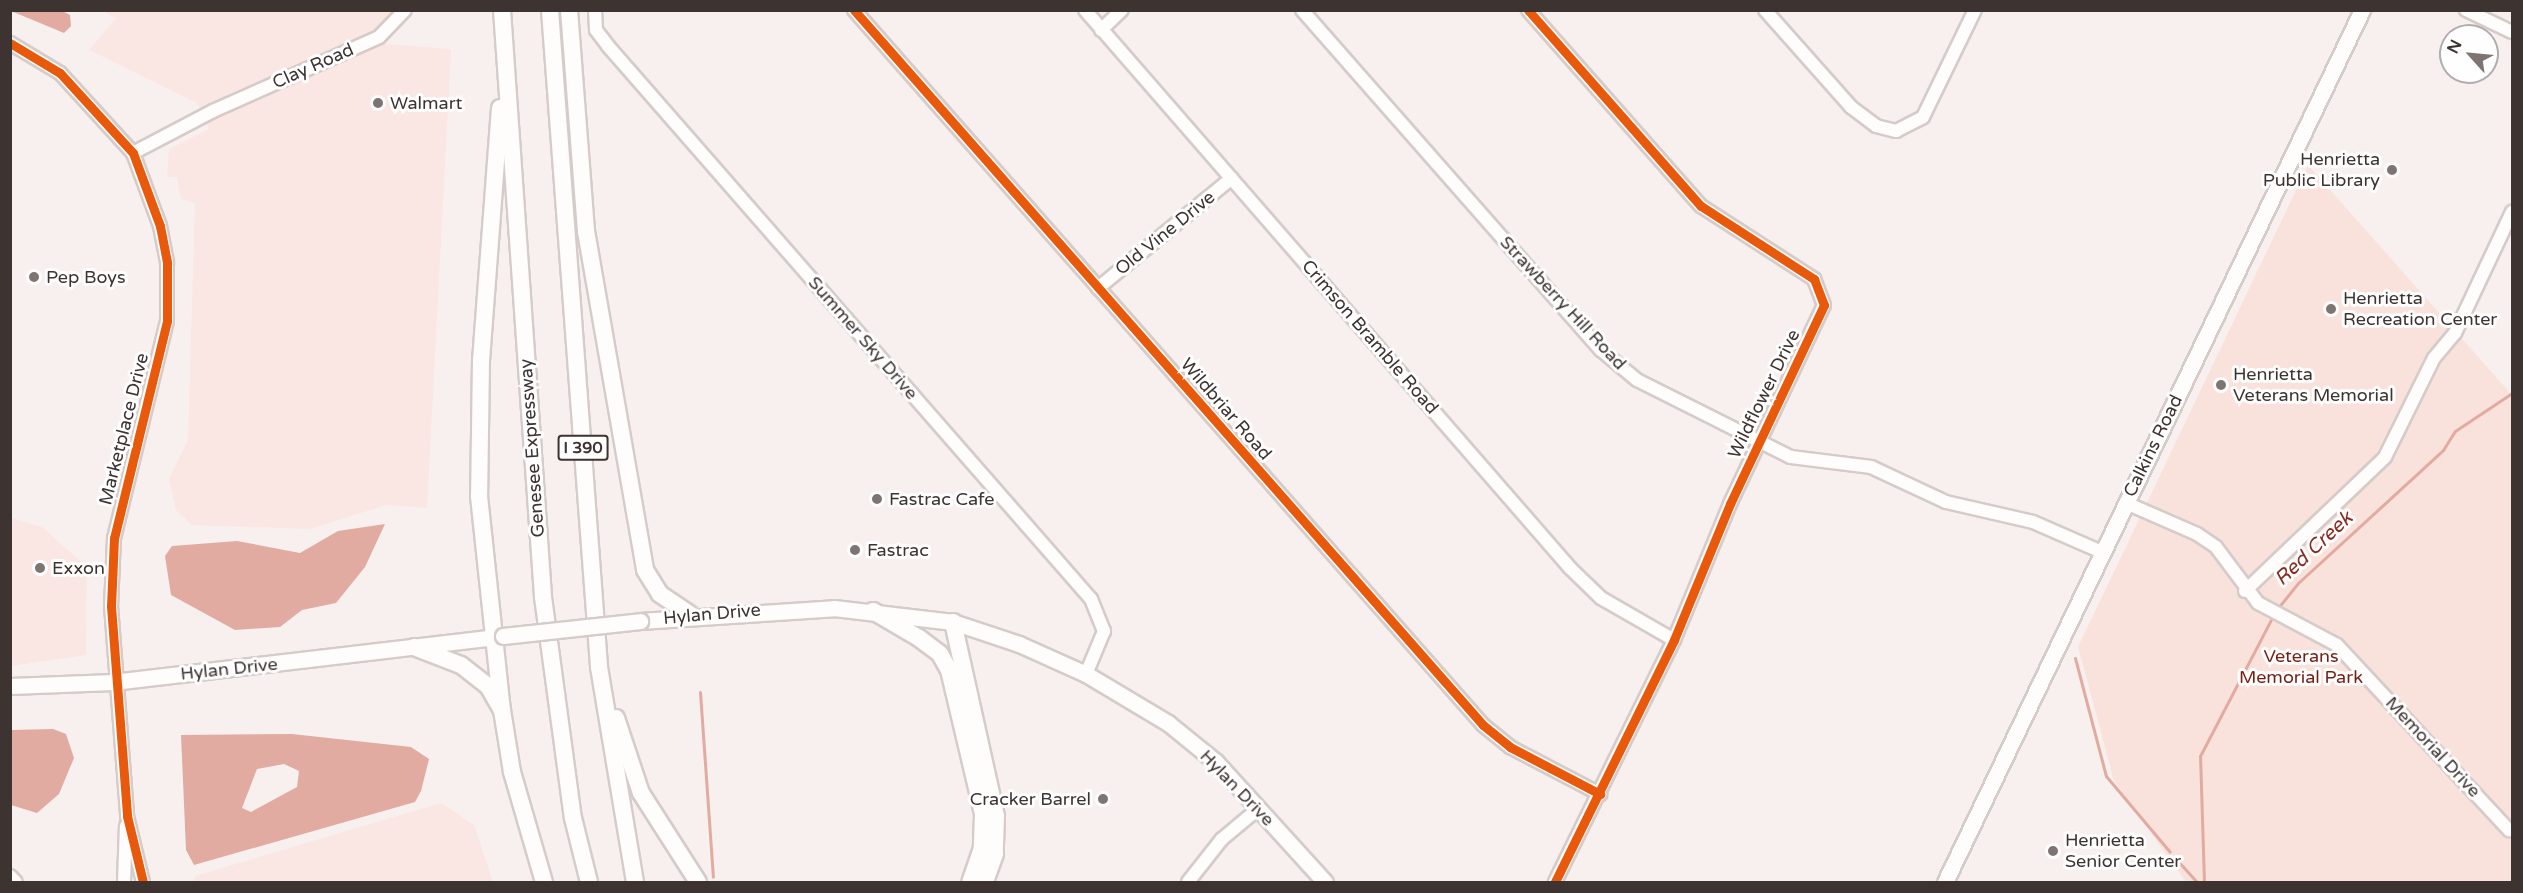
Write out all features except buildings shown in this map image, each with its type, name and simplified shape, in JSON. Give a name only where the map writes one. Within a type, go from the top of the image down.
[{"type":"highway","name":"Genesee Expressway","points":[[502,10],[543,597],[573,818],[589,882]]},
{"type":"highway","name":"I 390","points":[[550,10],[599,667],[635,882]]},
{"type":"highway","points":[[569,10],[586,231],[645,570],[660,594],[690,614]]},
{"type":"highway","points":[[504,50],[481,360],[479,496],[499,636],[502,710],[512,772],[544,882]]},
{"type":"highway","points":[[873,611],[920,638],[940,654],[949,670],[982,814],[982,849],[970,882]]},
{"type":"highway","points":[[953,622],[996,816],[995,854],[985,882]]},
{"type":"highway","points":[[414,647],[461,665],[488,686],[502,710]]},
{"type":"highway","points":[[599,667],[641,793],[698,882]]},
{"type":"main road","name":"Calkins Road","points":[[1945,882],[2362,10]]},
{"type":"main road","name":"Hylan Drive","points":[[10,687],[113,682],[690,614],[873,611],[953,622],[1086,674],[1168,723],[1216,762],[1325,882]]},
{"type":"street","name":"Clay Road","points":[[133,153],[213,111],[379,37],[405,10]]},
{"type":"street","name":"Summer Sky Drive","points":[[595,10],[597,30],[608,46],[1091,599],[1104,631],[1086,674]]},
{"type":"street","name":"Wildbriar Road","points":[[854,10],[1484,725],[1510,747],[1600,794]]},
{"type":"street","name":"Crimson Bramble Road","points":[[1085,10],[1570,568],[1601,598],[1674,640]]},
{"type":"street","points":[[1101,30],[1122,10]]},
{"type":"street","name":"Strawberry Hill Road","points":[[1302,10],[1618,366],[1657,393],[1759,443],[1822,464],[1872,467],[1946,502],[2033,522],[2102,552]]},
{"type":"street","name":"Wildflower Drive","points":[[1528,10],[1701,206],[1821,288],[1822,312],[1759,443],[1674,640],[1555,882]]},
{"type":"street","points":[[1768,12],[1851,107],[1876,126],[1896,131],[1923,117],[1975,10]]},
{"type":"street","points":[[2466,10],[2512,32]]},
{"type":"street","name":"Marketplace Drive","points":[[10,44],[60,73],[133,153],[160,226],[167,321],[114,538],[113,682],[127,816],[143,882]]},
{"type":"street","name":"Old Vine Drive","points":[[1098,288],[1232,178]]},
{"type":"street","points":[[2245,591],[2385,457],[2434,358],[2455,333],[2512,213]]},
{"type":"street","name":"Memorial Drive","points":[[2126,503],[2216,547],[2245,591],[2258,603],[2345,652],[2509,830]]},
{"type":"street","points":[[1188,882],[1222,839],[1258,808]]},
{"type":"street","name":"Marketplace Drive","points":[[124,882],[127,816]]},
{"type":"street","points":[[10,876],[16,882]]},
{"type":"shaded area","points":[[100,10],[415,11],[385,44],[451,49],[427,508],[386,505],[310,529],[192,525],[176,510],[169,479],[188,440],[195,203],[181,199],[177,177],[167,177],[169,149],[209,129],[197,103],[89,50],[116,18]]},
{"type":"shaded area","points":[[11,11],[62,11],[70,15],[71,26],[64,33]]},
{"type":"shaded area","points":[[11,518],[42,527],[87,567],[86,655],[11,666]]},
{"type":"shaded area","points":[[385,524],[365,567],[336,603],[302,610],[280,627],[235,630],[171,595],[165,556],[172,546],[237,541],[300,553],[338,531]]},
{"type":"shaded area","points":[[53,729],[66,734],[74,758],[59,794],[37,813],[11,805],[11,730]]},
{"type":"shaded area","points":[[292,734],[411,747],[429,759],[421,791],[415,802],[194,865],[186,850],[181,735]],"holes":[[[284,764],[299,771],[297,787],[251,812],[242,808],[257,769]]]},
{"type":"shaded area","points":[[441,803],[474,825],[493,882],[193,882],[195,876]]},
{"type":"green space","name":"Veterans Memorial Park","points":[[2308,165],[2512,395],[2512,882],[2186,882],[2114,781],[2078,647]]},
{"type":"waterway","name":"Red Creek","points":[[2277,609],[2298,583],[2443,450],[2455,431],[2512,393]]},
{"type":"waterway","name":"Red Creek","points":[[2204,882],[2200,756],[2274,614]]},
{"type":"waterway","points":[[2075,658],[2106,776],[2170,852]]},
{"type":"waterway","points":[[700,692],[713,877]]},
{"type":"waterway","points":[[2177,860],[2197,882]]},
{"type":"cycle path","points":[[854,10],[1483,725],[1510,747],[1600,794]]},
{"type":"cycle path","points":[[1528,10],[1701,206],[1814,279],[1824,305],[1730,504],[1674,640],[1555,882]]},
{"type":"cycle path","points":[[10,43],[60,73],[133,153],[160,226],[167,263],[167,321],[114,538],[111,606],[127,816],[143,882]]},
{"type":"place","name":"Walmart","points":[[378,103]]},
{"type":"place","name":"Henrietta Public Library","points":[[2392,170]]},
{"type":"place","name":"Pep Boys","points":[[34,277]]},
{"type":"place","name":"Henrietta Recreation Center","points":[[2331,309]]},
{"type":"place","name":"Henrietta Veterans Memorial","points":[[2221,385]]},
{"type":"place","name":"Fastrac Cafe","points":[[877,499]]},
{"type":"place","name":"Fastrac","points":[[855,550]]},
{"type":"place","name":"Exxon","points":[[40,568]]},
{"type":"place","name":"Cracker Barrel","points":[[1103,799]]},
{"type":"place","name":"Henrietta Senior Center","points":[[2053,851]]}]
